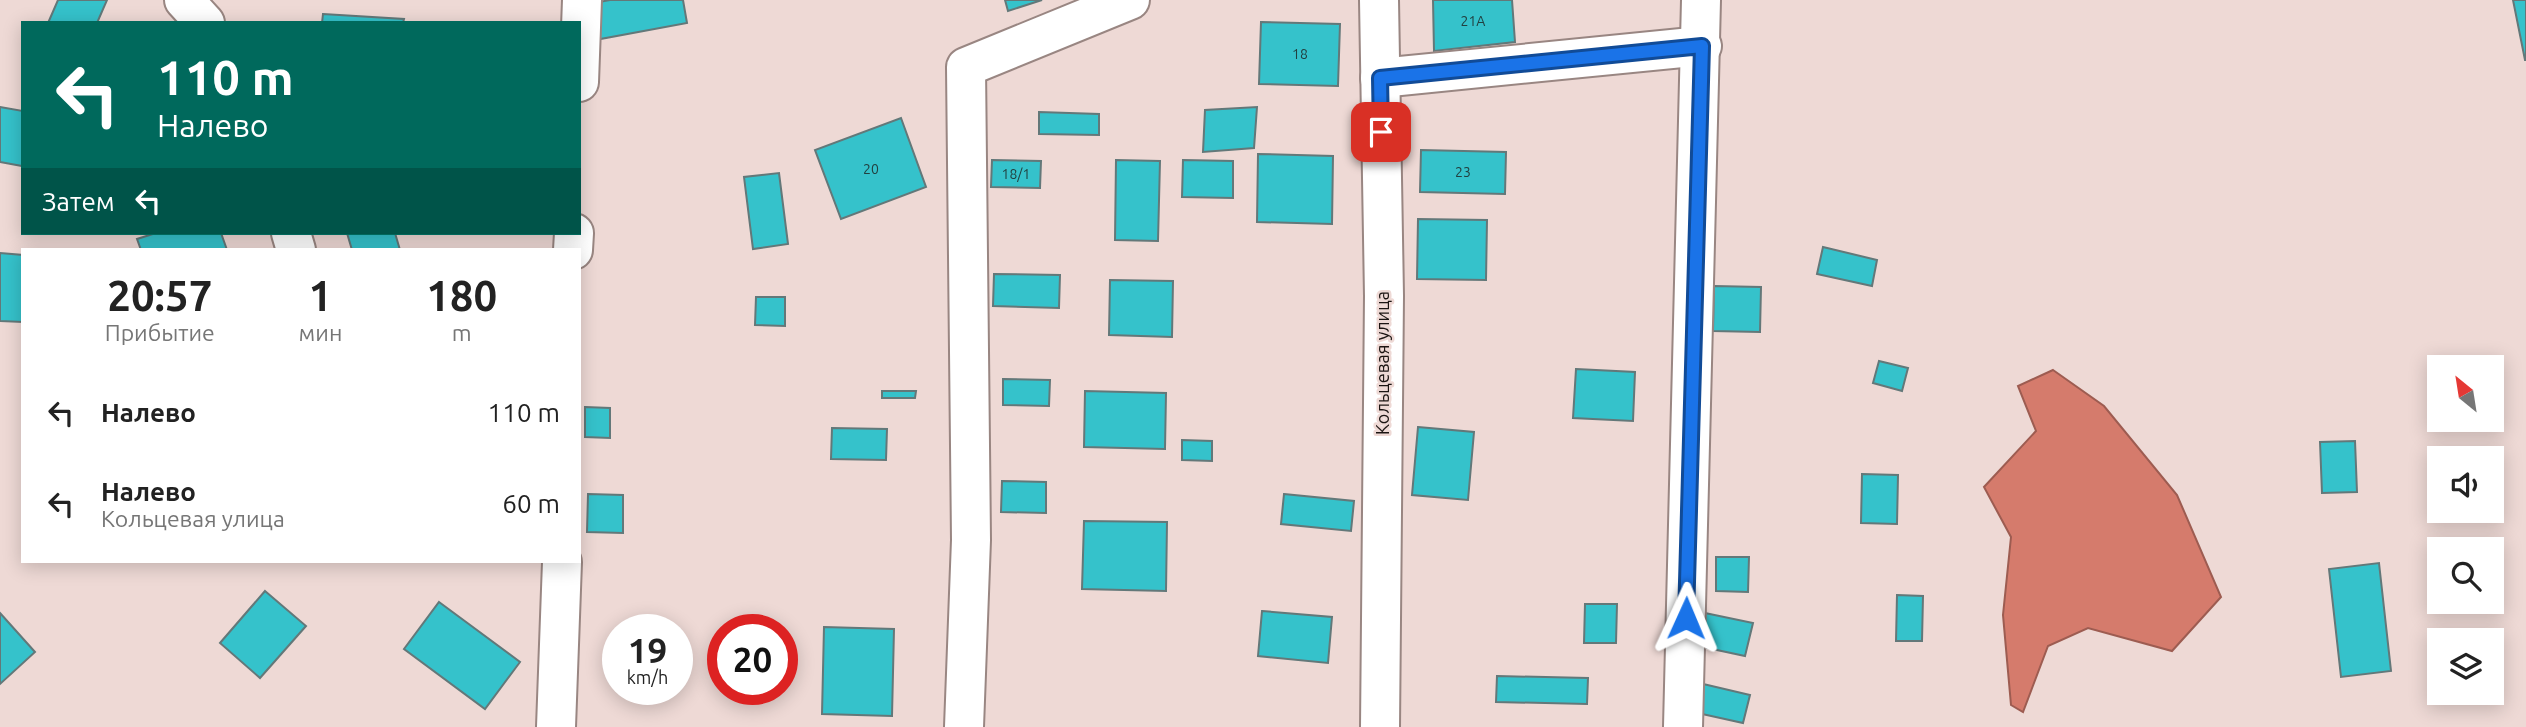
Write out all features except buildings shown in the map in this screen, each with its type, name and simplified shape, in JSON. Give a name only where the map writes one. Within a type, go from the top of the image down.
[{"type":"street","points":[[184,0],[203,21]]},
{"type":"street","points":[[581,27],[582,0]]},
{"type":"street","points":[[964,727],[971,540],[966,68],[1130,0]]},
{"type":"street","name":"Кольцевая улица","points":[[1379,0],[1384,296],[1380,727]]},
{"type":"street","points":[[1683,727],[1702,46],[1701,0]]},
{"type":"street","points":[[1380,78],[1702,46]]},
{"type":"street","points":[[556,727],[562,563]]},
{"type":"shaded area","points":[[2053,370],[2104,406],[2177,495],[2221,597],[2172,651],[2088,628],[2048,646],[2023,712],[2011,705],[2003,615],[2011,537],[1984,487],[2036,431],[2018,386]]},
{"type":"route","points":[[1381,132],[1380,78],[1702,46],[1686,618]]}]
